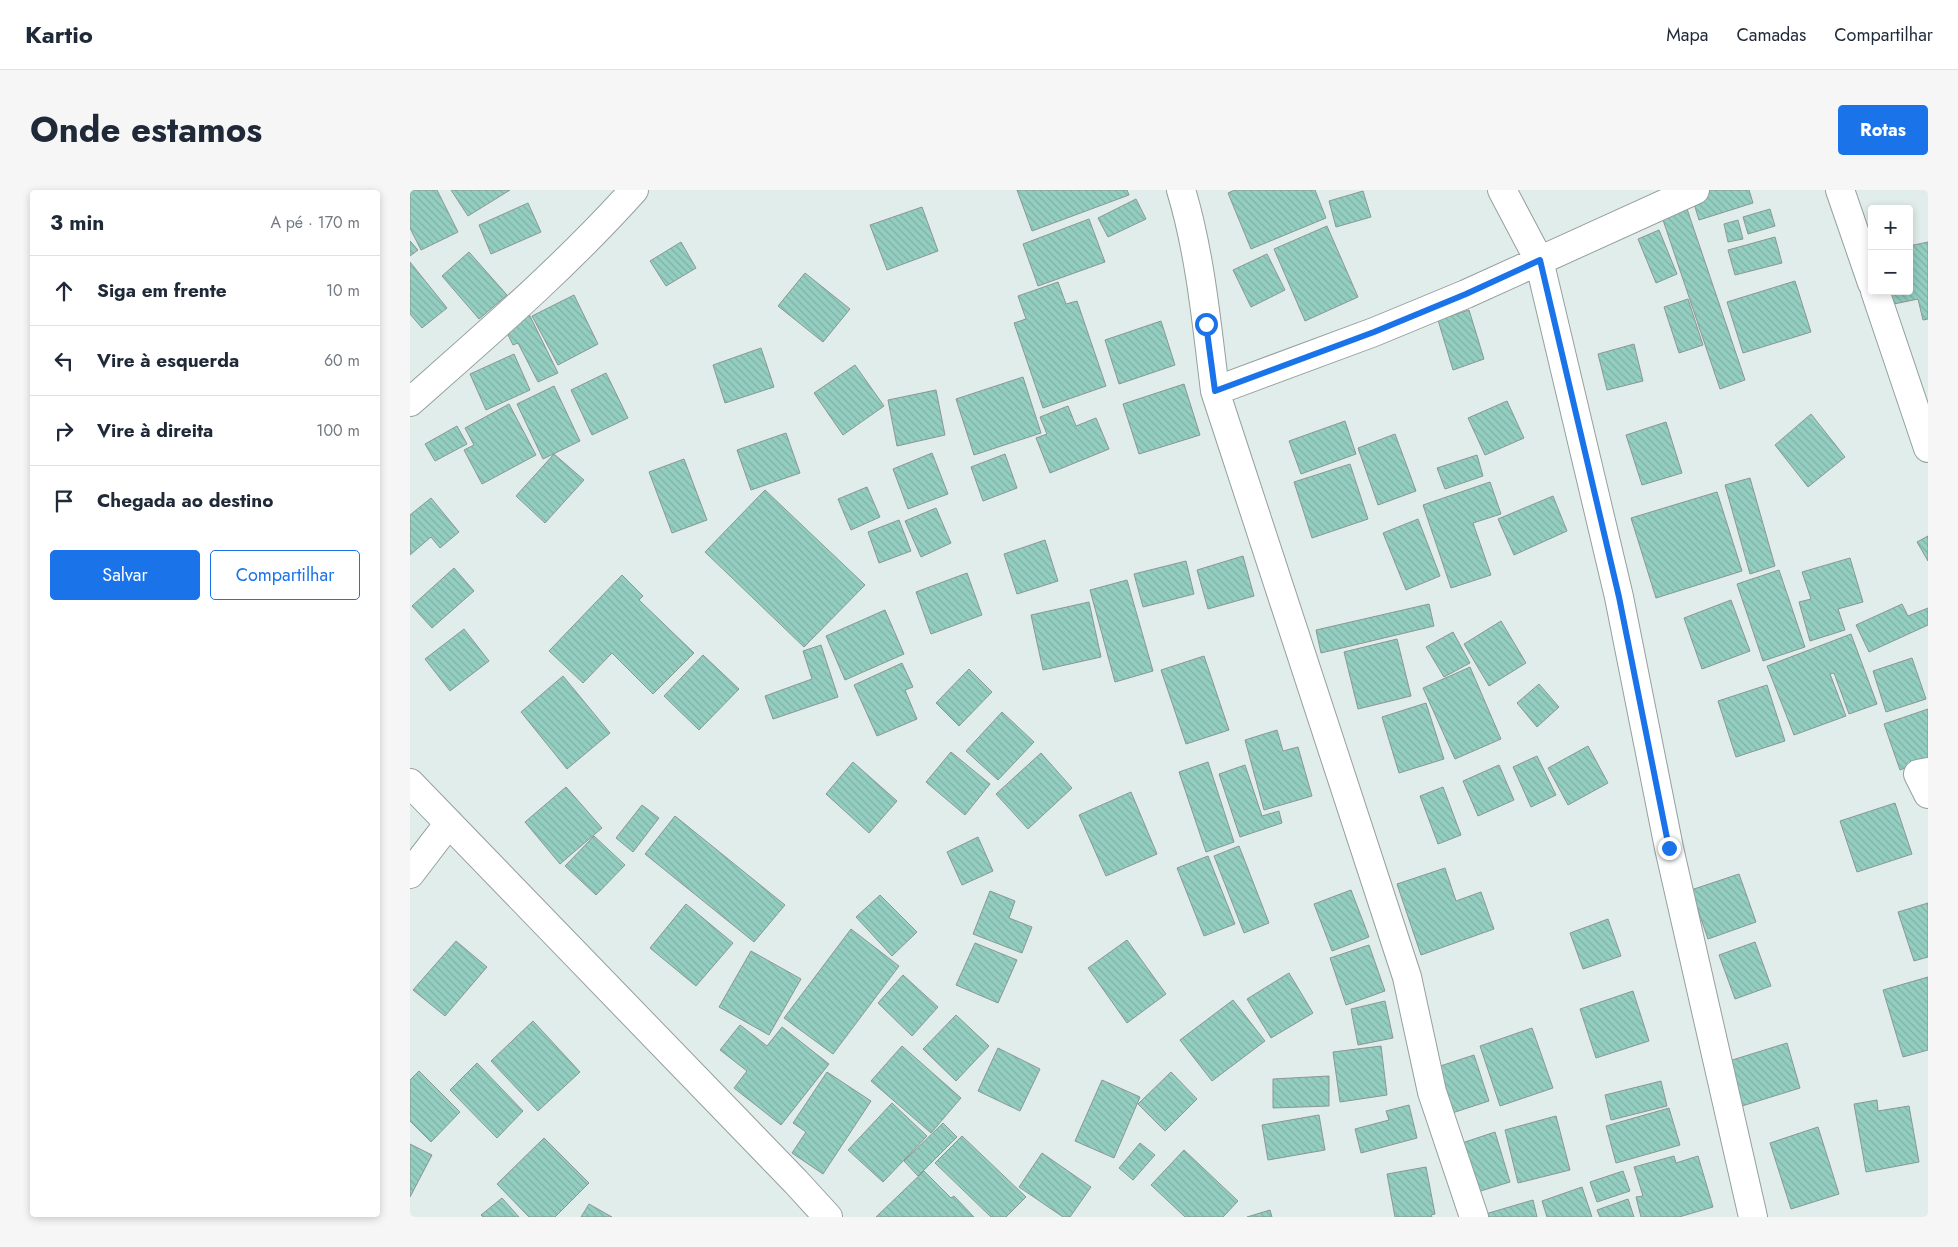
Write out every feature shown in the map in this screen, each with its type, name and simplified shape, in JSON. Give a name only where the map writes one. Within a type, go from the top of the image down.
[{"type":"street","points":[[410,402],[515,309],[613,214],[634,190]]},
{"type":"street","points":[[1181,190],[1188,214],[1215,391],[1406,977],[1432,1092],[1474,1217]]},
{"type":"street","points":[[1502,190],[1540,260],[1619,597],[1669,848],[1753,1217]]},
{"type":"street","points":[[1215,391],[1374,332],[1466,294],[1695,190]]},
{"type":"street","points":[[1840,190],[1868,271]]},
{"type":"street","points":[[1876,295],[1928,448]]},
{"type":"street","points":[[1928,772],[1918,774],[1928,794]]},
{"type":"street","points":[[410,783],[828,1217]]},
{"type":"street","points":[[410,874],[449,823]]},
{"type":"building","points":[[410,190],[437,190],[458,232],[421,250],[410,228]]},
{"type":"building","points":[[451,190],[510,190],[468,216]]},
{"type":"building","points":[[1017,190],[1127,190],[1129,195],[1032,231]]},
{"type":"building","points":[[1235,190],[1315,190],[1326,218],[1251,249],[1228,193]]},
{"type":"building","points":[[1705,190],[1749,190],[1753,203],[1699,220],[1691,194]]},
{"type":"building","points":[[1363,191],[1371,217],[1336,227],[1329,201]]},
{"type":"building","points":[[1136,199],[1146,219],[1108,237],[1098,218]]},
{"type":"building","points":[[528,203],[541,232],[491,254],[479,225]]},
{"type":"building","points":[[1685,203],[1745,380],[1720,389],[1660,211]]},
{"type":"building","points":[[922,207],[938,251],[887,270],[870,225]]},
{"type":"building","points":[[1770,209],[1775,226],[1748,234],[1743,217]]},
{"type":"building","points":[[1089,219],[1105,262],[1038,286],[1023,244]]},
{"type":"building","points":[[1738,220],[1743,239],[1728,242],[1724,224]]},
{"type":"building","points":[[1327,226],[1358,297],[1305,321],[1274,249]]},
{"type":"building","points":[[1659,230],[1677,274],[1656,283],[1638,239]]},
{"type":"building","points":[[1775,237],[1782,263],[1735,275],[1728,250]]},
{"type":"building","points":[[410,241],[418,250],[410,256]]},
{"type":"building","points":[[681,242],[696,268],[666,286],[650,261]]},
{"type":"building","points":[[1928,242],[1928,319],[1923,320],[1918,299],[1884,306],[1881,295],[1913,295],[1913,245]]},
{"type":"building","points":[[469,252],[507,295],[479,319],[442,276]]},
{"type":"building","points":[[1267,254],[1285,290],[1251,307],[1233,270]]},
{"type":"building","points":[[410,262],[447,308],[422,328],[410,314]]},
{"type":"building","points":[[805,273],[850,309],[823,342],[778,306]]},
{"type":"building","points":[[1795,281],[1811,332],[1743,353],[1727,302]]},
{"type":"building","points":[[1058,282],[1066,304],[1077,301],[1106,386],[1043,408],[1014,323],[1026,319],[1018,296]]},
{"type":"building","points":[[574,295],[598,344],[558,365],[532,316]]},
{"type":"building","points":[[1688,299],[1703,345],[1679,353],[1664,307]]},
{"type":"building","points":[[1469,310],[1484,359],[1453,370],[1438,320]]},
{"type":"building","points":[[529,314],[558,373],[538,382],[518,343],[513,345],[504,327]]},
{"type":"building","points":[[1161,321],[1175,365],[1119,384],[1105,340]]},
{"type":"building","points":[[1634,344],[1643,381],[1607,390],[1598,354]]},
{"type":"building","points":[[761,348],[774,387],[725,403],[713,365]]},
{"type":"building","points":[[514,354],[530,390],[486,410],[470,374]]},
{"type":"building","points":[[855,365],[884,406],[843,435],[814,393]]},
{"type":"building","points":[[606,373],[628,418],[592,435],[571,390]]},
{"type":"building","points":[[1023,377],[1041,433],[974,455],[956,399]]},
{"type":"building","points":[[1184,384],[1200,435],[1139,454],[1123,404]]},
{"type":"building","points":[[554,386],[580,441],[543,459],[517,404]]},
{"type":"building","points":[[936,390],[945,435],[897,446],[888,400]]},
{"type":"building","points":[[1507,401],[1524,438],[1485,455],[1468,418]]},
{"type":"building","points":[[509,404],[536,455],[482,484],[464,450],[474,445],[465,428]]},
{"type":"building","points":[[1068,406],[1076,426],[1096,418],[1109,449],[1050,473],[1036,438],[1047,434],[1040,417]]},
{"type":"building","points":[[1811,414],[1845,457],[1808,487],[1775,445]]},
{"type":"building","points":[[1345,421],[1356,454],[1301,474],[1289,441]]},
{"type":"building","points":[[1666,422],[1682,473],[1642,485],[1626,435]]},
{"type":"building","points":[[457,426],[467,444],[435,461],[425,444]]},
{"type":"building","points":[[786,433],[800,473],[751,490],[737,450]]},
{"type":"building","points":[[1395,434],[1416,491],[1378,505],[1358,448]]},
{"type":"building","points":[[932,453],[948,494],[908,509],[893,469]]},
{"type":"building","points":[[554,454],[584,480],[545,523],[516,496]]},
{"type":"building","points":[[1005,454],[1017,488],[983,501],[971,467]]},
{"type":"building","points":[[1477,455],[1483,476],[1445,489],[1437,468]]},
{"type":"building","points":[[684,459],[707,520],[672,533],[649,472]]},
{"type":"building","points":[[1350,464],[1368,519],[1312,538],[1294,482]]},
{"type":"building","points":[[1750,478],[1775,566],[1750,574],[1725,485]]},
{"type":"building","points":[[1490,482],[1501,514],[1473,523],[1491,575],[1451,588],[1423,505]]},
{"type":"building","points":[[867,487],[880,517],[851,530],[838,499]]},
{"type":"building","points":[[765,490],[865,585],[804,647],[705,552]]},
{"type":"building","points":[[1717,492],[1742,571],[1656,598],[1631,518]]},
{"type":"building","points":[[1553,496],[1567,531],[1514,555],[1498,519]]},
{"type":"building","points":[[431,498],[459,532],[440,548],[431,537],[410,555],[410,515]]},
{"type":"building","points":[[936,508],[951,543],[921,557],[905,521]]},
{"type":"building","points":[[1418,519],[1440,576],[1406,590],[1383,533]]},
{"type":"building","points":[[899,520],[911,551],[879,563],[868,532]]},
{"type":"building","points":[[1928,536],[1928,561],[1917,542]]},
{"type":"building","points":[[1045,540],[1058,581],[1017,594],[1004,554]]},
{"type":"building","points":[[1243,556],[1254,596],[1208,609],[1197,570]]},
{"type":"building","points":[[1850,558],[1863,602],[1838,609],[1845,630],[1810,641],[1799,602],[1811,599],[1802,572]]},
{"type":"building","points":[[1186,561],[1194,594],[1143,607],[1134,574]]},
{"type":"building","points":[[454,568],[474,591],[432,628],[412,606]]},
{"type":"building","points":[[1779,570],[1805,647],[1763,661],[1737,584]]},
{"type":"building","points":[[967,573],[982,615],[931,634],[916,592]]},
{"type":"building","points":[[622,575],[643,596],[639,600],[694,653],[653,694],[612,653],[583,683],[549,651]]},
{"type":"building","points":[[1127,580],[1153,671],[1115,682],[1090,590]]},
{"type":"building","points":[[1731,600],[1750,651],[1702,669],[1684,618]]},
{"type":"building","points":[[1089,602],[1101,657],[1043,670],[1031,615]]},
{"type":"building","points":[[1429,604],[1434,626],[1321,653],[1316,630]]},
{"type":"building","points":[[1902,604],[1908,616],[1928,608],[1928,625],[1869,652],[1856,625]]},
{"type":"building","points":[[885,610],[904,654],[845,680],[826,636]]},
{"type":"building","points":[[1501,621],[1526,663],[1489,686],[1464,644]]},
{"type":"building","points":[[464,629],[489,661],[450,691],[425,659]]},
{"type":"building","points":[[1453,632],[1470,663],[1444,677],[1426,647]]},
{"type":"building","points":[[1851,634],[1877,704],[1849,714],[1834,673],[1830,674],[1846,716],[1794,735],[1767,666]]},
{"type":"building","points":[[1397,639],[1411,696],[1358,709],[1344,652]]},
{"type":"building","points":[[821,645],[838,697],[773,719],[765,696],[812,679],[803,651]]},
{"type":"building","points":[[703,655],[739,689],[699,730],[664,696]]},
{"type":"building","points":[[1204,656],[1229,730],[1186,744],[1161,670]]},
{"type":"building","points":[[1912,658],[1926,699],[1886,712],[1873,671]]},
{"type":"building","points":[[902,663],[913,687],[905,690],[917,719],[877,736],[854,685]]},
{"type":"building","points":[[1470,667],[1501,739],[1455,759],[1423,688]]},
{"type":"building","points":[[969,669],[992,692],[959,726],[936,703]]},
{"type":"building","points":[[563,676],[610,733],[567,769],[521,712]]},
{"type":"building","points":[[1539,684],[1559,707],[1537,727],[1517,703]]},
{"type":"building","points":[[1767,685],[1785,741],[1736,757],[1718,701]]},
{"type":"building","points":[[1426,703],[1444,759],[1399,773],[1382,717]]},
{"type":"building","points":[[1928,709],[1928,759],[1900,770],[1884,724]]},
{"type":"building","points":[[1002,712],[1034,742],[998,780],[966,751]]},
{"type":"building","points":[[1277,730],[1283,751],[1298,747],[1312,796],[1264,810],[1245,740]]},
{"type":"building","points":[[1588,746],[1608,783],[1568,805],[1548,768]]},
{"type":"building","points":[[951,752],[990,784],[965,815],[926,782]]},
{"type":"building","points":[[1041,753],[1072,788],[1028,829],[996,794]]},
{"type":"building","points":[[1537,756],[1556,795],[1531,807],[1513,767]]},
{"type":"building","points":[[853,762],[897,801],[869,833],[826,794]]},
{"type":"building","points":[[1208,762],[1234,842],[1206,852],[1179,772]]},
{"type":"building","points":[[1245,765],[1262,816],[1279,811],[1282,823],[1240,837],[1219,774]]},
{"type":"building","points":[[1499,765],[1514,800],[1478,816],[1463,781]]},
{"type":"building","points":[[566,787],[602,828],[560,864],[525,822]]},
{"type":"building","points":[[1443,787],[1461,835],[1438,844],[1420,796]]},
{"type":"building","points":[[1131,792],[1157,854],[1106,876],[1079,815]]},
{"type":"building","points":[[1895,803],[1912,854],[1857,872],[1840,821]]},
{"type":"building","points":[[642,805],[659,818],[633,852],[616,838]]},
{"type":"building","points":[[675,816],[785,905],[754,942],[645,854]]},
{"type":"building","points":[[594,836],[625,865],[596,895],[565,866]]},
{"type":"building","points":[[978,837],[993,871],[962,885],[947,852]]},
{"type":"building","points":[[1239,846],[1269,923],[1244,933],[1214,856]]},
{"type":"building","points":[[1208,856],[1235,924],[1204,936],[1177,868]]},
{"type":"building","points":[[1445,868],[1456,901],[1481,892],[1494,929],[1421,955],[1397,884]]},
{"type":"building","points":[[1739,874],[1756,922],[1708,939],[1691,890]]},
{"type":"building","points":[[1351,890],[1369,937],[1332,951],[1314,904]]},
{"type":"building","points":[[990,891],[1015,901],[1009,918],[1032,927],[1022,953],[973,934]]},
{"type":"building","points":[[880,895],[917,932],[892,956],[856,917]]},
{"type":"building","points":[[1928,903],[1928,957],[1914,961],[1898,912]]},
{"type":"building","points":[[686,904],[733,943],[696,986],[650,948]]},
{"type":"building","points":[[1608,919],[1621,956],[1583,969],[1570,933]]},
{"type":"building","points":[[851,929],[899,966],[833,1054],[784,1018]]},
{"type":"building","points":[[1127,940],[1166,994],[1127,1023],[1088,968]]},
{"type":"building","points":[[456,941],[487,967],[445,1016],[413,990]]},
{"type":"building","points":[[1755,942],[1771,986],[1735,999],[1719,955]]},
{"type":"building","points":[[975,943],[1017,960],[998,1003],[956,985]]},
{"type":"building","points":[[1369,945],[1385,991],[1346,1005],[1330,958]]},
{"type":"building","points":[[751,951],[801,979],[769,1035],[719,1007]]},
{"type":"building","points":[[1289,973],[1313,1013],[1271,1038],[1247,999]]},
{"type":"building","points":[[903,975],[938,1007],[912,1036],[878,1003]]},
{"type":"building","points":[[1928,977],[1928,1050],[1903,1057],[1883,990]]},
{"type":"building","points":[[1633,991],[1649,1041],[1596,1058],[1580,1009]]},
{"type":"building","points":[[1233,1000],[1265,1041],[1212,1081],[1180,1040]]},
{"type":"building","points":[[1385,1001],[1393,1038],[1358,1045],[1351,1009]]},
{"type":"building","points":[[956,1015],[989,1046],[956,1081],[923,1049]]},
{"type":"building","points":[[533,1021],[580,1072],[538,1111],[491,1061]]},
{"type":"building","points":[[740,1025],[767,1046],[782,1027],[829,1064],[781,1125],[734,1088],[747,1071],[720,1050]]},
{"type":"building","points":[[1532,1028],[1553,1088],[1500,1106],[1480,1046]]},
{"type":"building","points":[[1787,1043],[1800,1088],[1742,1106],[1729,1061]]},
{"type":"building","points":[[902,1046],[961,1098],[931,1133],[871,1081]]},
{"type":"building","points":[[1381,1046],[1387,1095],[1340,1102],[1333,1052]]},
{"type":"building","points":[[998,1048],[1040,1069],[1020,1111],[978,1091]]},
{"type":"building","points":[[1474,1055],[1489,1101],[1446,1115],[1431,1069]]},
{"type":"building","points":[[477,1063],[523,1111],[497,1138],[450,1090]]},
{"type":"building","points":[[419,1071],[460,1112],[431,1142],[410,1121],[410,1080]]},
{"type":"building","points":[[827,1072],[871,1101],[823,1174],[792,1153],[806,1132],[793,1123]]},
{"type":"building","points":[[1171,1072],[1197,1099],[1165,1131],[1138,1104]]},
{"type":"building","points":[[1329,1076],[1329,1106],[1273,1108],[1273,1079]]},
{"type":"building","points":[[1102,1080],[1140,1097],[1114,1158],[1075,1141]]},
{"type":"building","points":[[1661,1081],[1667,1106],[1611,1120],[1605,1095]]},
{"type":"building","points":[[1877,1100],[1878,1111],[1909,1106],[1919,1162],[1866,1172],[1854,1104]]},
{"type":"building","points":[[892,1103],[927,1136],[883,1182],[848,1150]]},
{"type":"building","points":[[1409,1105],[1417,1138],[1361,1153],[1355,1129],[1389,1120],[1386,1111]]},
{"type":"building","points":[[1669,1108],[1680,1145],[1616,1163],[1606,1126]]},
{"type":"building","points":[[1319,1115],[1325,1150],[1268,1160],[1262,1125]]},
{"type":"building","points":[[1556,1116],[1570,1170],[1518,1183],[1505,1130]]},
{"type":"building","points":[[943,1123],[957,1137],[918,1176],[904,1161]]},
{"type":"building","points":[[1818,1127],[1839,1194],[1791,1209],[1770,1143]]},
{"type":"building","points":[[1495,1132],[1510,1182],[1474,1193],[1459,1144]]},
{"type":"building","points":[[962,1136],[1026,1197],[1006,1217],[991,1217],[935,1163]]},
{"type":"building","points":[[544,1138],[589,1183],[555,1217],[529,1217],[497,1184]]},
{"type":"building","points":[[1140,1143],[1155,1155],[1133,1180],[1119,1168]]},
{"type":"building","points":[[410,1144],[432,1155],[410,1197]]},
{"type":"building","points":[[1184,1150],[1238,1201],[1223,1217],[1185,1217],[1151,1185]]},
{"type":"building","points":[[1042,1153],[1091,1187],[1070,1217],[1063,1217],[1019,1187]]},
{"type":"building","points":[[1674,1156],[1676,1163],[1698,1156],[1713,1207],[1679,1217],[1641,1217],[1636,1197],[1643,1196],[1634,1167]]},
{"type":"building","points":[[1426,1167],[1435,1214],[1431,1215],[1432,1217],[1395,1217],[1387,1174]]},
{"type":"building","points":[[924,1171],[951,1198],[954,1196],[974,1217],[876,1217]]},
{"type":"building","points":[[1623,1171],[1630,1191],[1597,1202],[1590,1182]]},
{"type":"building","points":[[1582,1187],[1592,1217],[1547,1217],[1542,1201]]},
{"type":"building","points":[[502,1198],[519,1217],[483,1217],[481,1215]]},
{"type":"building","points":[[1628,1199],[1634,1217],[1600,1217],[1597,1210]]},
{"type":"building","points":[[1533,1200],[1537,1217],[1483,1217],[1482,1215]]},
{"type":"building","points":[[589,1204],[612,1217],[581,1217]]},
{"type":"building","points":[[1270,1210],[1272,1217],[1247,1217]]},
{"type":"route","points":[[1206,324],[1215,391],[1296,359],[1374,332],[1466,294],[1540,260],[1619,597],[1669,848]]}]
